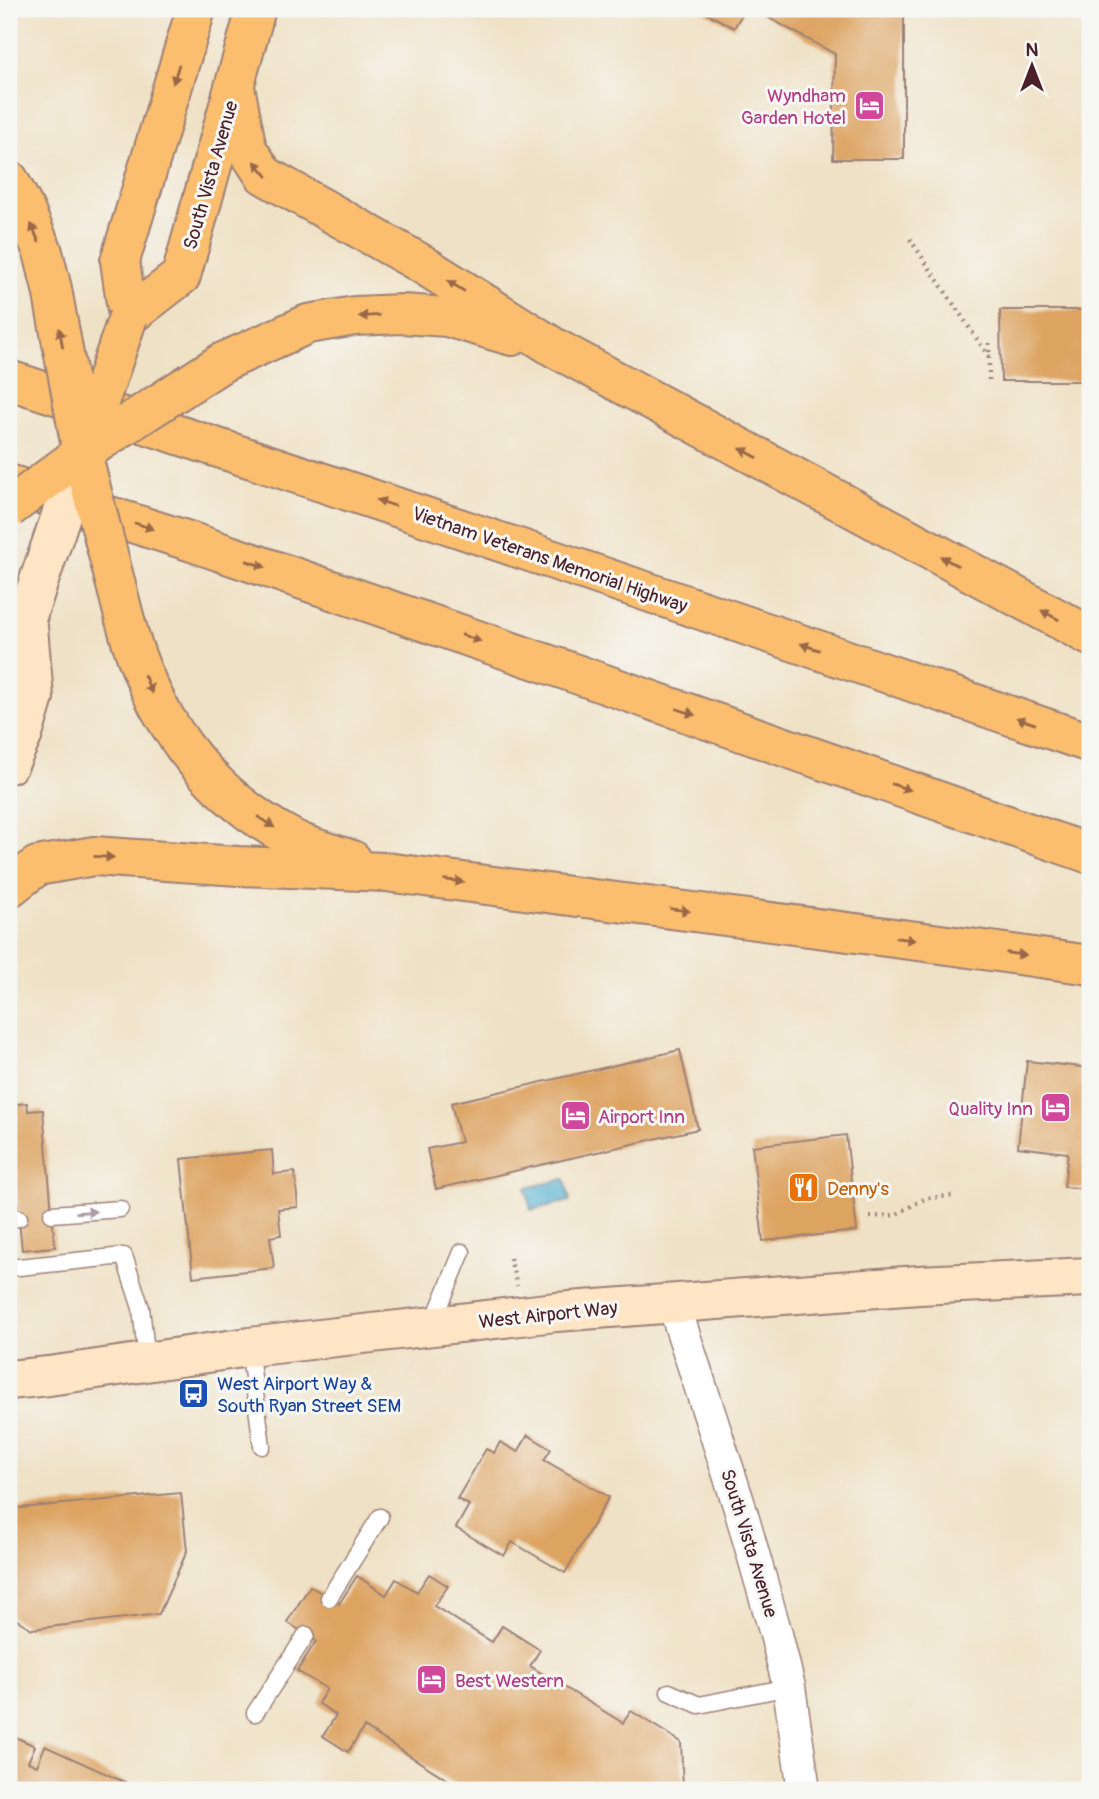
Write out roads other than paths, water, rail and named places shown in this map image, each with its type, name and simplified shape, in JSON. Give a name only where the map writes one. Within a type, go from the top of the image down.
[{"type":"main road","points":[[82,453],[128,317],[120,261],[196,9]]},
{"type":"main road","name":"South Vista Avenue","points":[[128,317],[181,276],[256,9]]},
{"type":"main road","points":[[235,87],[247,149],[264,175],[422,264],[555,348],[1090,636]]},
{"type":"main road","points":[[9,180],[43,252],[82,453],[134,653],[153,697],[178,740],[212,780],[251,812],[293,839],[387,872]]},
{"type":"main road","points":[[9,508],[82,453],[223,362],[308,324],[355,316],[402,314],[447,317],[555,348]]},
{"type":"main road","name":"Vietnam Veterans Memorial Highway","points":[[9,380],[443,522],[1090,743]]},
{"type":"main road","points":[[9,484],[191,542],[575,673],[1090,854]]},
{"type":"main road","points":[[9,888],[37,866],[93,856],[238,866],[387,872],[1090,965]]},
{"type":"street","points":[[9,764],[23,734],[34,697],[18,625],[82,453]]},
{"type":"street","name":"West Airport Way","points":[[9,1380],[248,1347],[556,1312],[919,1285],[1090,1277]]},
{"type":"street","name":"South Vista Avenue","points":[[673,1302],[743,1518],[776,1634],[789,1687],[804,1790]]},
{"type":"lane","points":[[52,1214],[120,1209]]},
{"type":"lane","points":[[431,1327],[462,1252]]},
{"type":"lane","points":[[9,1268],[124,1256],[141,1308],[147,1361]]},
{"type":"lane","points":[[248,1347],[262,1446]]},
{"type":"lane","points":[[330,1598],[380,1517]]},
{"type":"lane","points":[[255,1713],[306,1634]]},
{"type":"lane","points":[[669,1692],[699,1705],[789,1687]]},
{"type":"water","points":[[565,1179],[570,1201],[531,1210],[526,1188]]},
{"type":"place","name":"Wyndham Garden Hotel","points":[[869,106]]},
{"type":"place","name":"Quality Inn","points":[[1056,1108]]},
{"type":"place","name":"Airport Inn","points":[[575,1116]]},
{"type":"place","name":"Denny's","points":[[804,1188]]},
{"type":"place","name":"West Airport Way & South Ryan Street SEM","points":[[194,1394]]},
{"type":"place","name":"Best Western","points":[[432,1680]]}]
